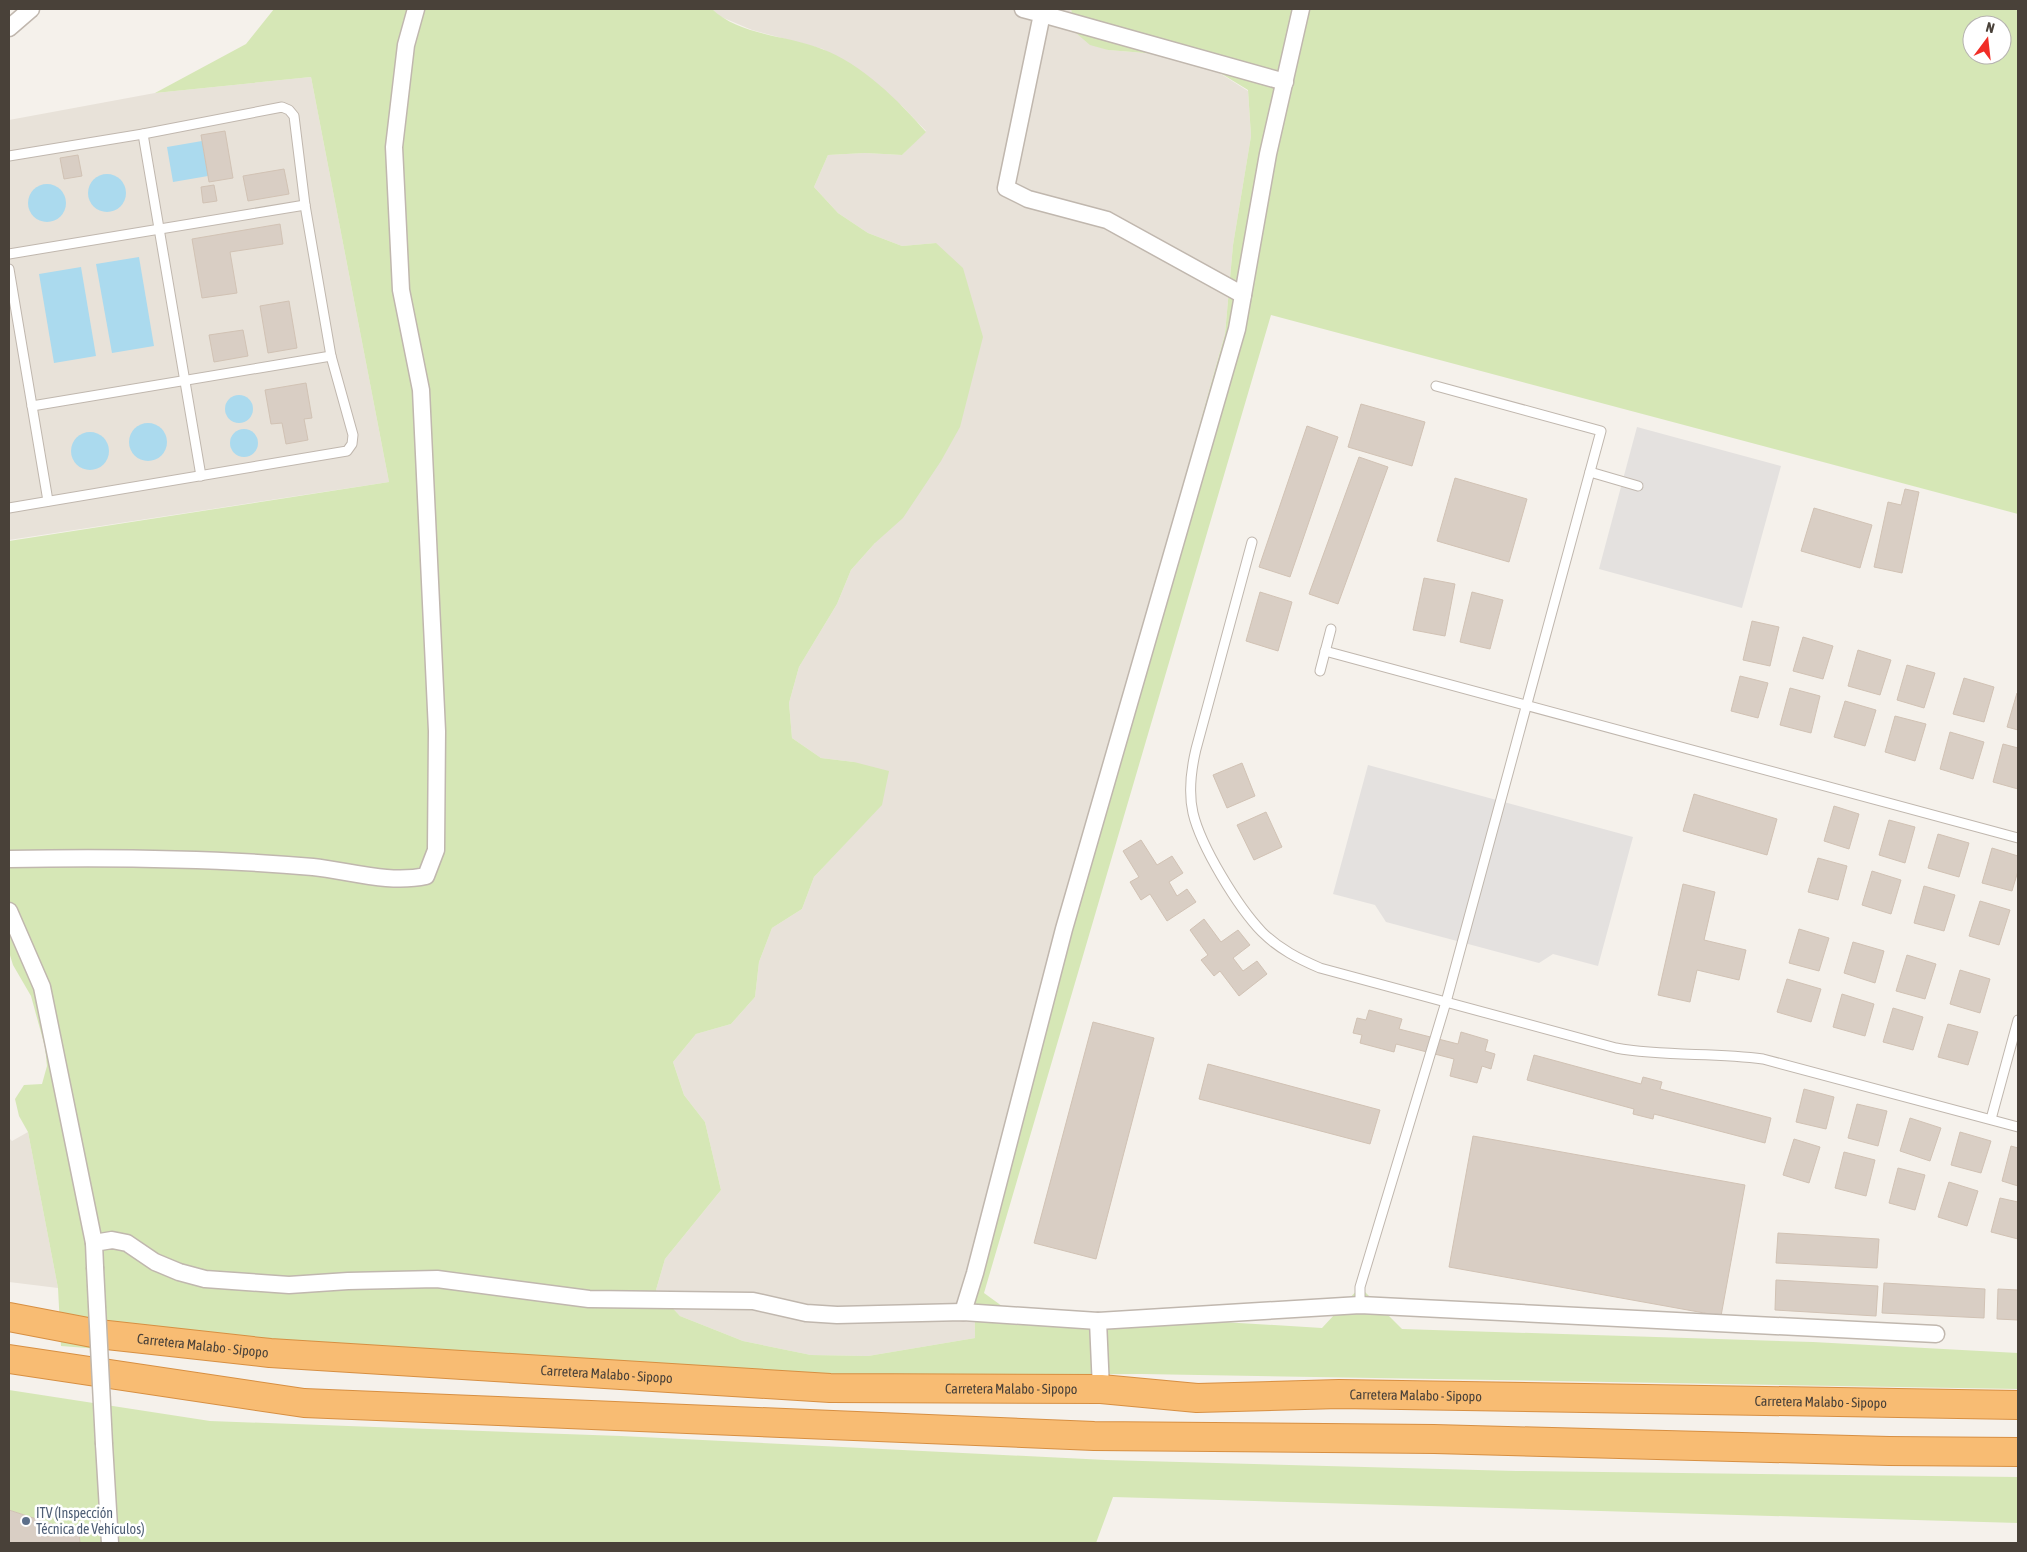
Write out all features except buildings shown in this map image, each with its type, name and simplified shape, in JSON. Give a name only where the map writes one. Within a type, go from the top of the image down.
[{"type":"highway","name":"Carretera Malabo - Sipopo","points":[[9,1317],[98,1334],[270,1353],[830,1388],[1101,1389],[1197,1398],[1339,1394],[2018,1406]]},
{"type":"highway","points":[[9,1358],[304,1403],[1094,1436],[1434,1439],[1889,1451],[2018,1452]]},
{"type":"street","points":[[9,28],[31,9]]},
{"type":"street","points":[[9,859],[128,857],[313,867],[408,880],[426,876],[436,850],[437,731],[421,390],[401,290],[394,147],[406,45],[416,9]]},
{"type":"street","points":[[1023,9],[1285,82]]},
{"type":"street","points":[[963,1312],[975,1273],[1064,929],[1237,329],[1268,154],[1301,9]]},
{"type":"street","points":[[1042,14],[1006,188],[1028,199],[1107,220],[1243,295]]},
{"type":"street","points":[[9,911],[42,988],[94,1243],[110,1543]]},
{"type":"street","points":[[94,1243],[112,1240],[127,1243],[155,1262],[179,1272],[205,1279],[310,1285],[348,1281],[437,1279],[588,1299],[753,1302],[806,1313],[837,1315],[963,1312],[1098,1320],[1360,1305],[1936,1334]]},
{"type":"street","points":[[1098,1320],[1101,1389]]},
{"type":"lane","points":[[9,156],[143,134],[282,107],[289,110],[294,116],[305,205],[331,356],[353,435],[352,444],[347,452],[9,508]]},
{"type":"lane","points":[[143,134],[201,476]]},
{"type":"lane","points":[[9,254],[305,205]]},
{"type":"lane","points":[[9,269],[11,301],[19,329],[48,501]]},
{"type":"lane","points":[[9,330],[19,329]]},
{"type":"lane","points":[[32,406],[331,356]]},
{"type":"lane","points":[[1360,1305],[1360,1288],[1446,1002],[1601,430],[1436,386]]},
{"type":"lane","points":[[1590,472],[1638,486]]},
{"type":"lane","points":[[1252,542],[1191,770],[1190,794],[1193,814],[1202,838],[1220,872],[1247,914],[1262,932],[1282,948],[1320,968],[1616,1048],[1644,1053],[1732,1055],[1764,1059],[2018,1126]]},
{"type":"lane","points":[[1320,671],[1331,629]]},
{"type":"lane","points":[[1325,650],[2018,838]]},
{"type":"lane","points":[[1991,1119],[2018,1020]]},
{"type":"shaded area","points":[[712,9],[1071,9],[1076,33],[1108,50],[1194,57],[1248,91],[1251,136],[1233,245],[1225,334],[1034,1016],[974,1250],[975,1338],[868,1356],[811,1355],[743,1341],[680,1316],[656,1290],[665,1259],[721,1190],[705,1122],[684,1095],[673,1062],[696,1034],[731,1024],[755,997],[759,962],[772,928],[802,909],[814,877],[882,804],[854,762],[821,758],[792,738],[789,703],[799,667],[837,604],[851,570],[875,543],[936,243],[902,246],[868,233],[838,213],[814,187],[828,155],[865,153],[902,155],[926,131],[902,106],[823,49],[752,30],[719,16]]},
{"type":"shaded area","points":[[311,77],[389,482],[9,540],[9,120],[155,93]]},
{"type":"shaded area","points":[[1637,427],[1781,466],[1742,608],[1599,569]]},
{"type":"shaded area","points":[[1368,765],[1633,837],[1598,966],[1553,954],[1539,963],[1386,922],[1375,905],[1333,894]]},
{"type":"shaded area","points":[[28,1132],[58,1288],[9,1282],[9,1138],[12,1141]]},
{"type":"green space","points":[[274,9],[712,9],[736,25],[764,34],[808,44],[851,64],[879,84],[926,132],[902,155],[865,153],[828,155],[814,187],[838,213],[868,233],[902,246],[936,243],[963,268],[983,337],[960,427],[941,461],[903,518],[875,543],[851,570],[837,604],[799,667],[789,703],[792,738],[821,758],[854,762],[889,771],[882,805],[814,877],[802,909],[772,928],[759,962],[755,997],[731,1024],[696,1034],[673,1062],[684,1095],[705,1122],[721,1190],[665,1259],[656,1290],[680,1316],[743,1341],[811,1355],[868,1356],[975,1338],[974,1250],[1034,1016],[1225,334],[1233,245],[1251,136],[1248,90],[1194,57],[1108,50],[1090,45],[1076,33],[1071,9],[2018,9],[2018,514],[1271,315],[984,1293],[1006,1309],[1322,1328],[1360,1287],[1402,1329],[1813,1342],[2018,1353],[2018,1389],[1141,1374],[823,1376],[396,1372],[61,1346],[58,1288],[28,1132],[19,1116],[15,1099],[24,1085],[42,1084],[47,1066],[45,1047],[31,996],[13,965],[9,952],[9,541],[389,482],[311,77],[155,93],[246,44]]},
{"type":"green space","points":[[9,1390],[210,1421],[621,1436],[1106,1460],[1516,1471],[2018,1477],[2018,1523],[1113,1497],[1096,1543],[80,1543],[79,1533],[9,1510]]},
{"type":"water","points":[[202,141],[208,176],[173,182],[167,147]]},
{"type":"water","points":[[107,174],[120,180],[126,193],[120,206],[107,212],[94,206],[88,193],[94,180]]},
{"type":"water","points":[[47,184],[60,190],[66,203],[60,216],[47,222],[34,216],[28,203],[34,190]]},
{"type":"water","points":[[139,257],[154,346],[112,353],[96,264]]},
{"type":"water","points":[[81,267],[96,356],[54,363],[39,274]]},
{"type":"water","points":[[239,395],[249,399],[253,409],[249,419],[239,423],[229,419],[225,409],[229,399]]},
{"type":"water","points":[[148,423],[161,429],[167,442],[161,455],[148,461],[135,455],[129,442],[135,429]]},
{"type":"water","points":[[244,429],[254,433],[258,443],[254,453],[244,457],[234,453],[230,443],[234,433]]},
{"type":"water","points":[[90,432],[103,438],[109,451],[103,464],[90,470],[77,464],[71,451],[77,438]]},
{"type":"place","name":"ITV (Inspección Técnica de Vehículos)","points":[[26,1521]]}]
